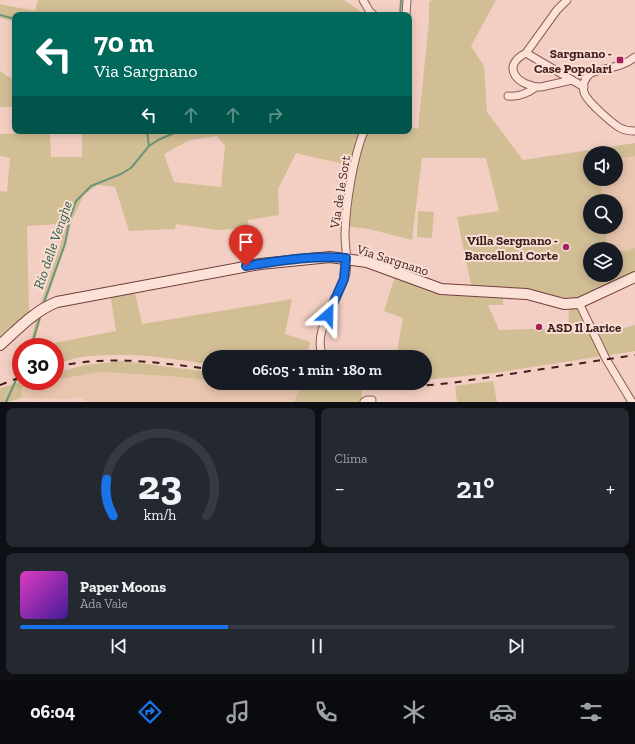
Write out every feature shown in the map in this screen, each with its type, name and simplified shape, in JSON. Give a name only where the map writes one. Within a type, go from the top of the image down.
[{"type":"street","points":[[363,0],[370,12]]},
{"type":"street","points":[[406,12],[407,0]]},
{"type":"street","points":[[567,0],[557,10],[526,53],[516,60],[513,70],[514,74],[521,81],[536,87],[548,86],[572,80]]},
{"type":"street","points":[[526,53],[584,87]]},
{"type":"street","points":[[635,57],[629,62],[591,73],[586,79],[584,87],[587,98],[612,122],[620,128],[635,131]]},
{"type":"street","points":[[508,96],[516,97],[524,95],[536,87]]},
{"type":"street","name":"Via de le Sort","points":[[321,350],[320,346],[322,331],[344,279],[347,207],[363,134]]},
{"type":"street","name":"Via Sargnano","points":[[0,345],[25,321],[41,309],[57,302],[260,264],[330,256],[367,262],[441,289],[527,294],[564,304],[579,303],[635,277]]},
{"type":"street","points":[[579,303],[606,359],[632,402]]},
{"type":"street","points":[[364,402],[367,400],[372,400]]},
{"type":"shaded area","points":[[38,0],[344,0],[362,12],[12,12],[12,21],[0,18],[0,4],[35,11]]},
{"type":"shaded area","points":[[432,0],[496,0],[471,46],[484,66],[487,112],[523,160],[583,151],[583,186],[602,186],[602,194],[583,194],[583,234],[606,234],[607,242],[583,242],[583,282],[619,282],[584,302],[599,335],[635,325],[635,351],[494,373],[432,379],[432,350],[397,350],[403,318],[384,311],[397,270],[428,282],[473,294],[457,217],[499,211],[486,158],[422,158],[412,240],[369,229],[344,226],[352,166],[296,153],[278,189],[279,215],[248,220],[248,228],[218,230],[176,224],[175,229],[129,231],[115,187],[97,185],[84,195],[72,220],[36,338],[31,338],[39,308],[61,243],[60,224],[27,226],[29,313],[0,341],[0,191],[7,192],[10,158],[0,156],[0,134],[50,134],[51,157],[82,157],[82,134],[412,134],[412,127],[418,129],[429,21],[429,2]],"holes":[[[217,136],[225,146],[221,187],[174,182],[164,154],[190,140]],[[503,295],[533,296],[569,306],[568,328],[499,330],[488,305],[503,305]]]},
{"type":"shaded area","points":[[0,71],[12,79],[12,107],[0,107]]},
{"type":"shaded area","points":[[635,143],[635,156],[623,158],[623,146],[615,146]]},
{"type":"shaded area","points":[[635,156],[635,248],[626,251],[623,251],[623,242],[607,242],[606,234],[623,234],[623,194],[602,194],[602,186],[623,186],[623,158]]},
{"type":"shaded area","points":[[418,211],[434,212],[432,238],[417,237]]},
{"type":"shaded area","points":[[635,248],[635,273],[623,280],[623,251]]},
{"type":"shaded area","points":[[134,289],[142,324],[292,299],[285,334],[310,342],[308,350],[202,350],[202,363],[130,355],[98,355],[64,362],[64,341],[116,331],[110,293]]},
{"type":"shaded area","points":[[123,361],[202,371],[202,379],[99,372],[64,378],[64,371],[85,365]]},
{"type":"shaded area","points":[[99,372],[202,379],[202,390],[299,391],[294,402],[88,402],[80,397],[66,399],[21,398],[22,390],[64,390],[64,379]]},
{"type":"shaded area","points":[[493,381],[497,402],[457,402],[455,386]]},
{"type":"shaded area","points":[[12,384],[12,390],[22,390],[21,398],[8,402],[0,402],[0,388]]},
{"type":"shaded area","points":[[292,390],[362,390],[362,402],[294,402],[299,391]]},
{"type":"waterway","name":"Rio delle Venghe","points":[[400,12],[401,0]]},
{"type":"waterway","points":[[0,15],[12,18]]},
{"type":"waterway","points":[[147,134],[149,146]]},
{"type":"waterway","name":"Rio delle Venghe","points":[[43,305],[65,244],[70,218],[76,201],[91,186],[121,174],[131,168],[149,146],[172,134]]},
{"type":"waterway","name":"Rio delle Venghe","points":[[34,338],[40,317]]},
{"type":"waterway","name":"Rio delle Venghe","points":[[6,402],[12,389]]},
{"type":"railway","points":[[432,385],[635,355]]},
{"type":"railway","points":[[64,365],[94,361],[132,361],[202,368]]},
{"type":"railway","points":[[0,385],[12,380]]},
{"type":"place","name":"Sargnano - Case Popolari","points":[[620,60]]},
{"type":"place","name":"Villa Sergnano - Barcelloni Corte","points":[[566,247]]},
{"type":"place","name":"ASD Il Larice","points":[[539,327]]},
{"type":"route","points":[[246,266],[330,256],[346,258],[346,272],[342,286],[328,315]]}]
